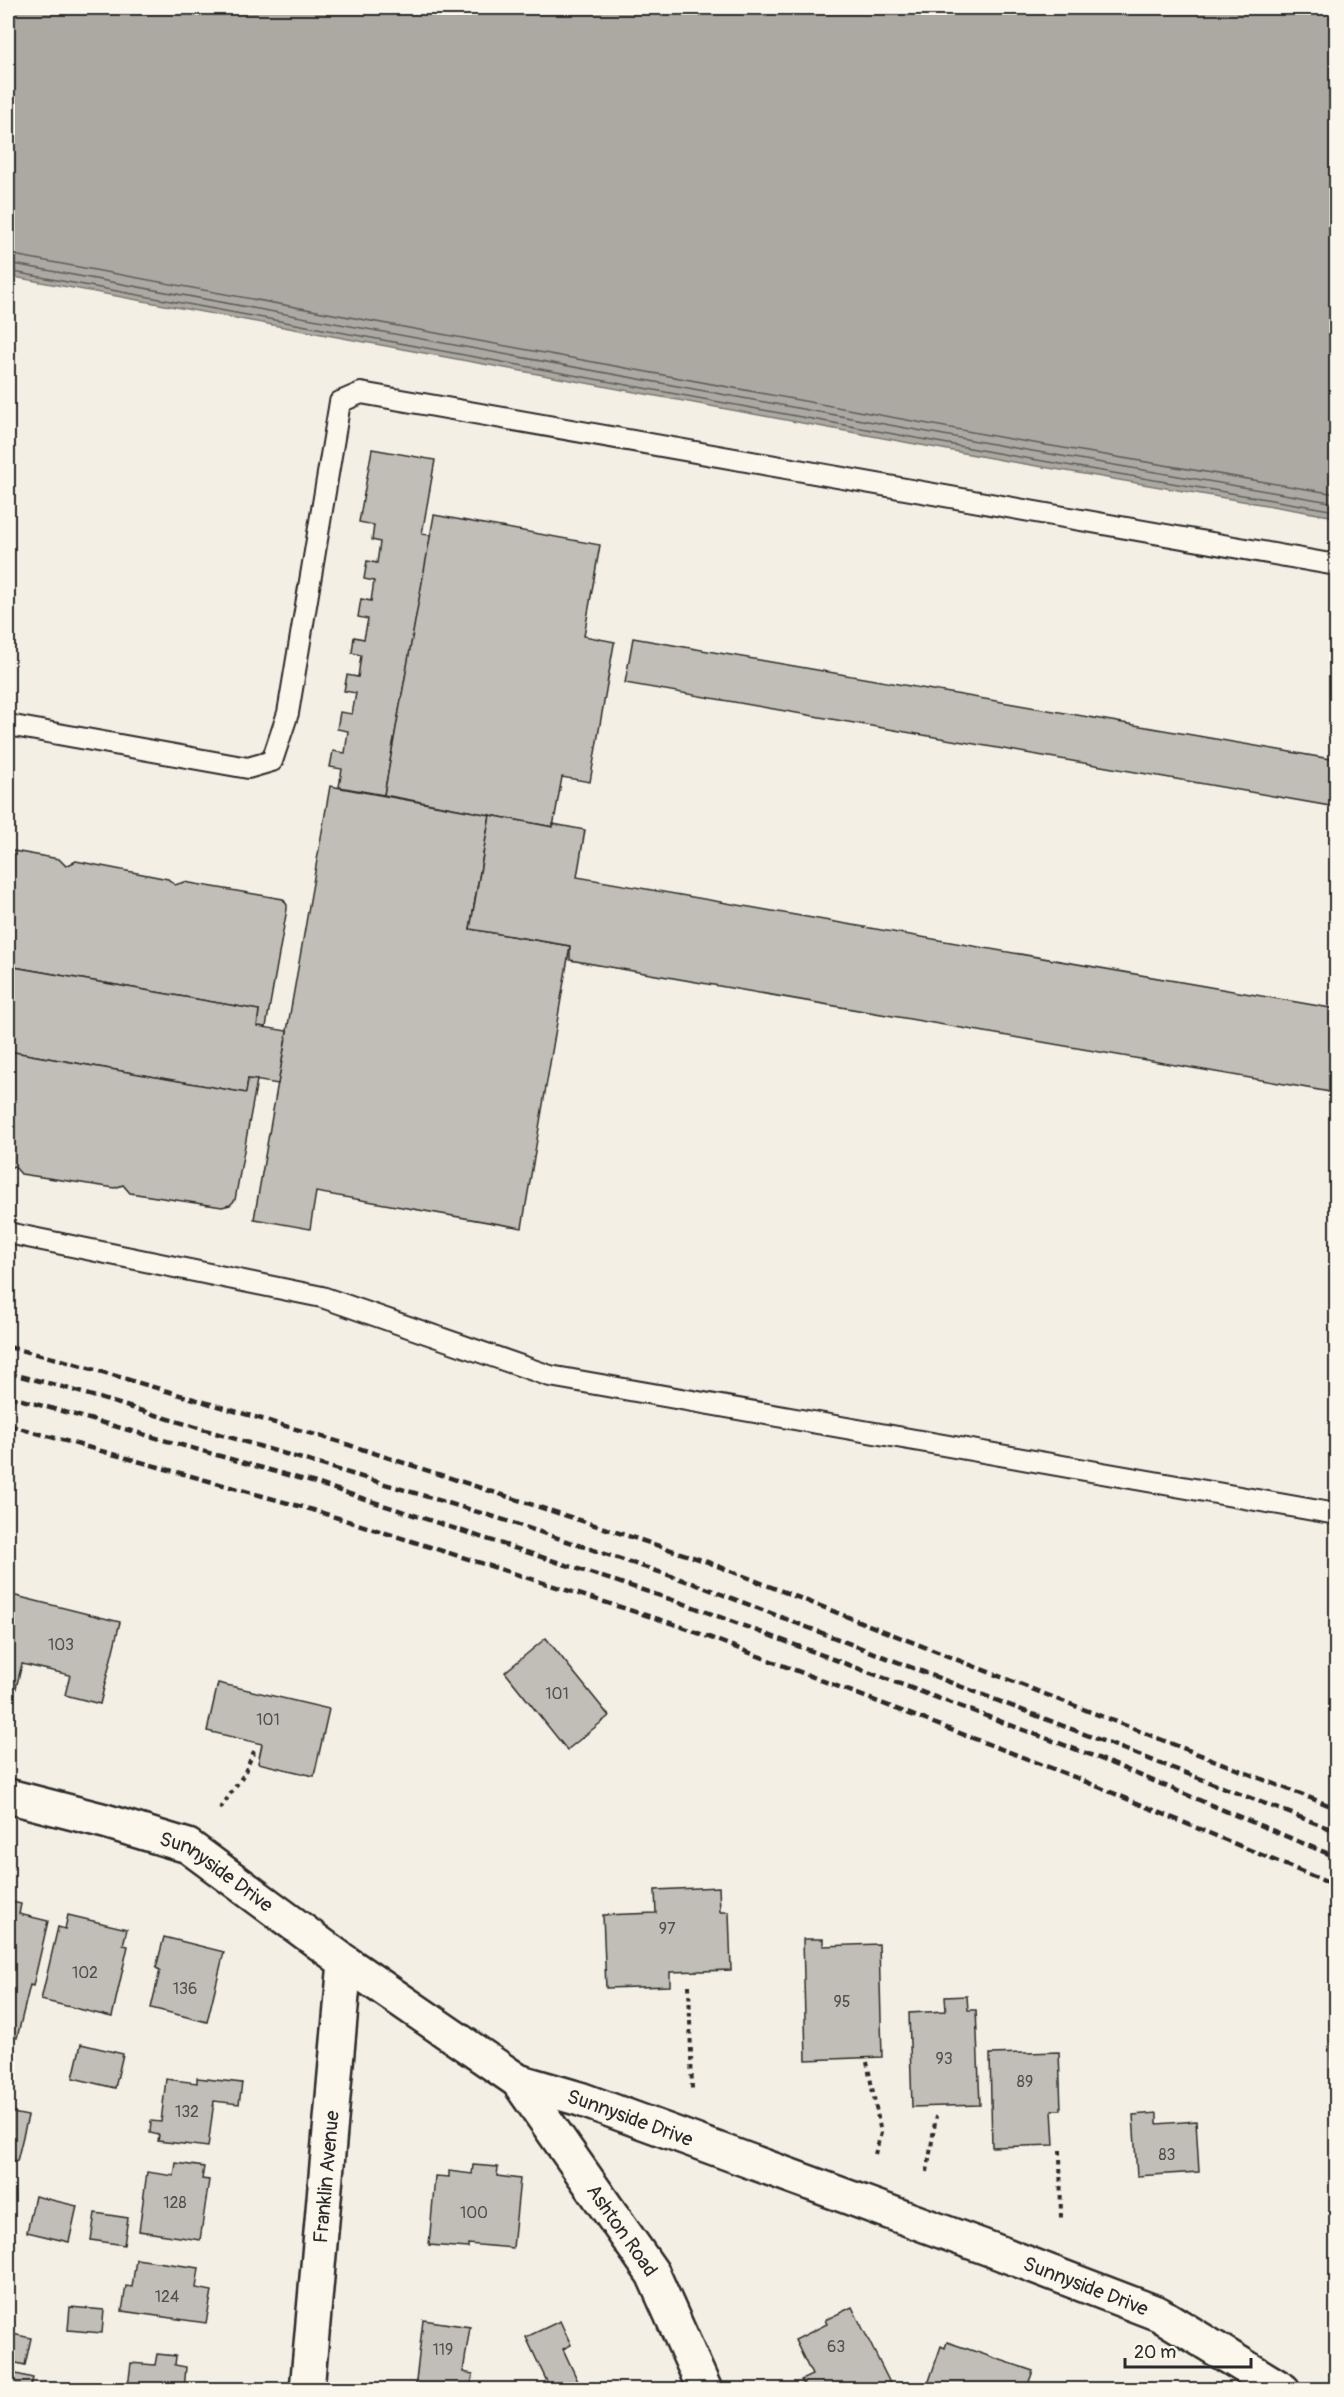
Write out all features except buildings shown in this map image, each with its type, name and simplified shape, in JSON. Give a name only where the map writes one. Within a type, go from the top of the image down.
[{"type":"street","name":"Sunnyside Drive","points":[[8,1796],[105,1821],[188,1846],[345,1962],[518,2081],[580,2099],[990,2249],[1159,2314],[1283,2390]]},
{"type":"street","name":"Franklin Avenue","points":[[307,2390],[345,1962]]},
{"type":"street","name":"Ashton Road","points":[[518,2081],[653,2274],[705,2390]]},
{"type":"lane","points":[[8,725],[248,768],[272,760],[288,713],[339,402],[361,393],[1336,565]]},
{"type":"lane","points":[[8,1233],[322,1298],[550,1376],[1336,1514]]},
{"type":"path","points":[[220,1809],[244,1774],[255,1749]]},
{"type":"path","points":[[689,1985],[692,2089]]},
{"type":"path","points":[[867,2061],[881,2133],[875,2154]]},
{"type":"path","points":[[927,2172],[936,2116]]},
{"type":"path","points":[[1060,2150],[1061,2221]]},
{"type":"water","points":[[8,8],[1336,8],[1336,517],[1007,461],[8,276]]},
{"type":"railway","points":[[8,1347],[65,1361],[343,1443],[705,1561],[1336,1808]]},
{"type":"railway","points":[[8,1373],[56,1385],[498,1518],[695,1584],[1336,1831]]},
{"type":"railway","points":[[8,1396],[319,1484],[685,1604],[1091,1755],[1336,1857]]},
{"type":"railway","points":[[8,1425],[313,1510],[677,1625],[1077,1778],[1336,1886]]}]
